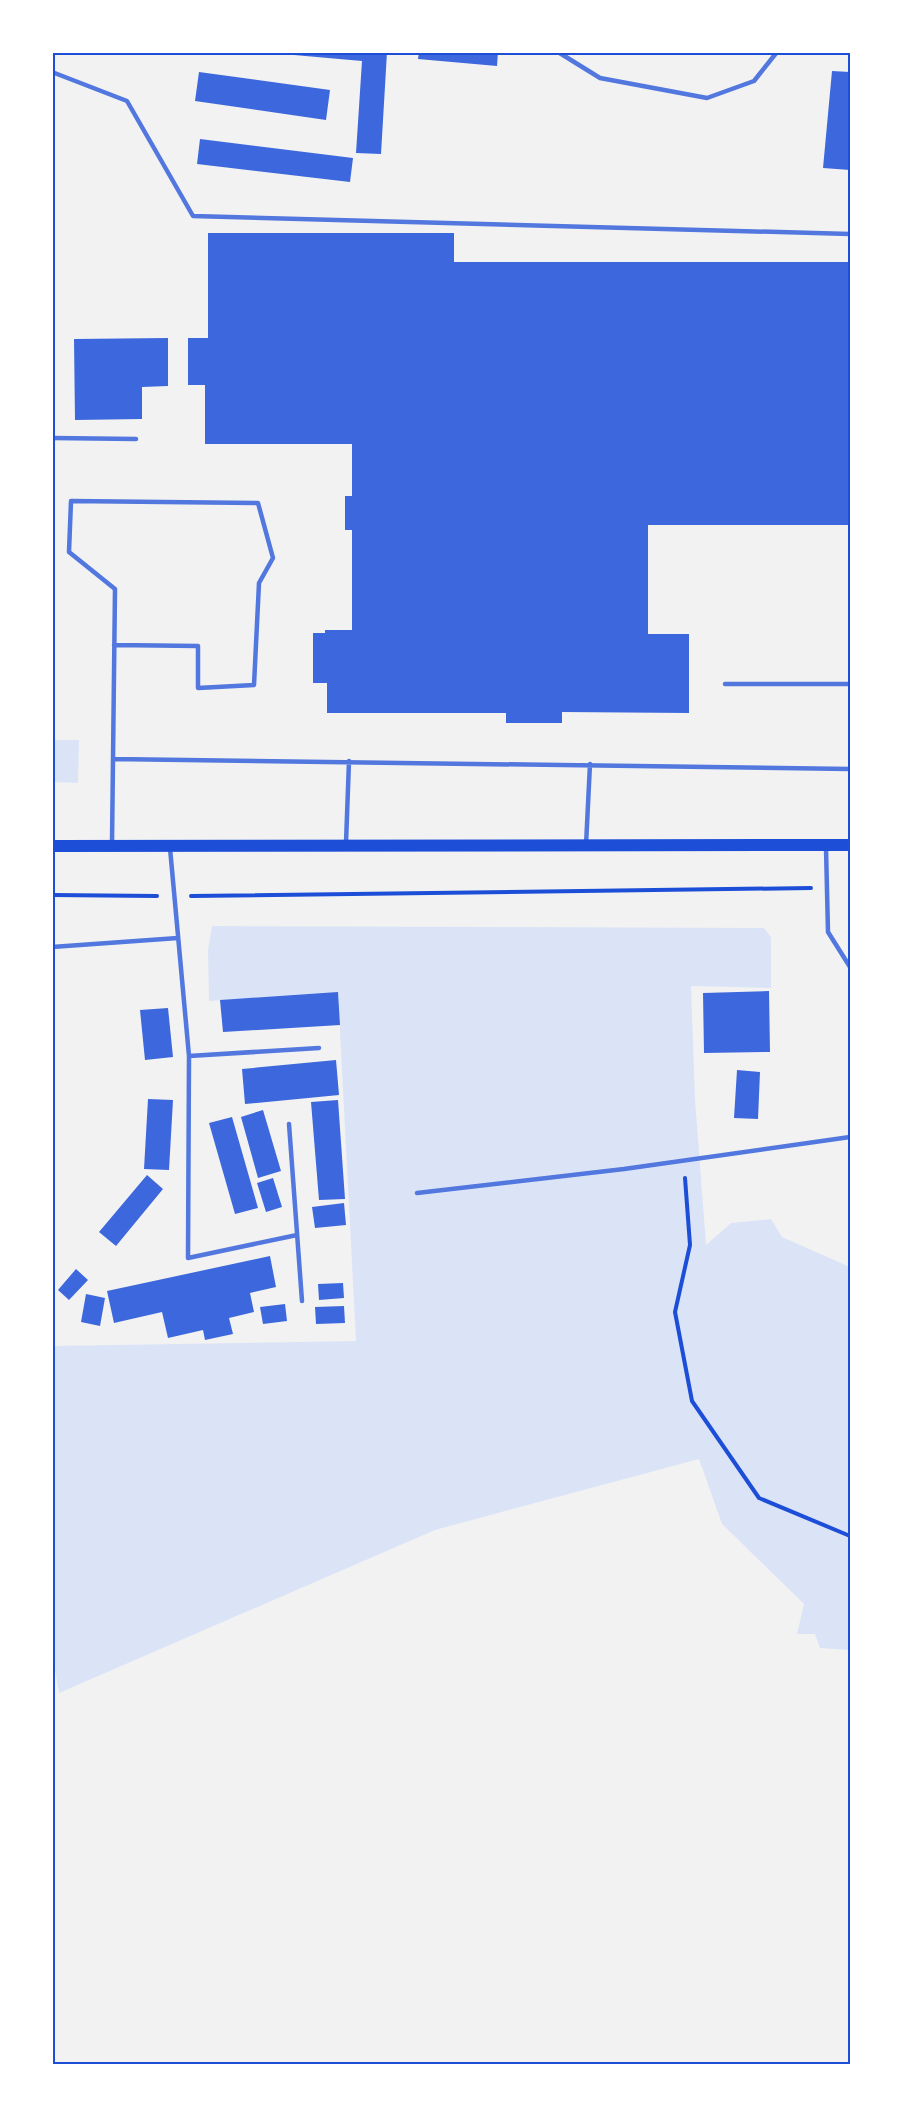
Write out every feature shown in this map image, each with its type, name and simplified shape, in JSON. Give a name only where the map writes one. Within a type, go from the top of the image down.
[{"type":"main road","points":[[52,846],[850,845]]},
{"type":"lane","points":[[558,52],[600,78],[707,98],[754,81],[777,52]]},
{"type":"lane","points":[[52,72],[126,101],[194,216],[850,234]]},
{"type":"lane","points":[[52,438],[136,439]]},
{"type":"lane","points":[[112,846],[114,645],[115,589],[69,552],[71,501],[258,502],[273,558],[260,583],[254,685],[198,688],[198,646],[114,645]]},
{"type":"lane","points":[[725,684],[850,684]]},
{"type":"lane","points":[[113,759],[850,769]]},
{"type":"lane","points":[[346,846],[349,762]]},
{"type":"lane","points":[[586,845],[590,764]]},
{"type":"lane","points":[[826,845],[828,932],[850,967]]},
{"type":"lane","points":[[170,846],[189,1056],[188,1258],[297,1235]]},
{"type":"lane","points":[[52,947],[178,938]]},
{"type":"lane","points":[[189,1056],[319,1048]]},
{"type":"lane","points":[[289,1124],[302,1301]]},
{"type":"lane","points":[[417,1193],[850,1137]]},
{"type":"path","points":[[52,895],[174,897],[827,888]]},
{"type":"path","points":[[683,1160],[690,1245],[675,1312],[692,1401],[759,1498],[850,1536]]},
{"type":"shaded area","points":[[53,740],[79,740],[78,783],[53,782]]},
{"type":"shaded area","points":[[212,926],[764,928],[771,937],[771,988],[691,986],[695,1099],[706,1245],[731,1223],[771,1219],[782,1237],[850,1267],[850,1650],[820,1648],[815,1634],[797,1634],[804,1604],[722,1524],[699,1459],[435,1530],[59,1693],[52,1652],[52,1346],[356,1341],[338,993],[209,1001],[208,950]]},
{"type":"building","points":[[260,52],[387,52],[381,154],[356,153],[362,61]]},
{"type":"building","points":[[419,52],[498,52],[497,66],[418,59]]},
{"type":"building","points":[[832,71],[850,72],[850,170],[823,168]]},
{"type":"building","points":[[199,72],[330,90],[326,120],[195,101]]},
{"type":"building","points":[[200,139],[353,158],[350,182],[197,164]]},
{"type":"building","points":[[208,233],[454,233],[454,262],[850,262],[850,525],[648,525],[648,634],[689,634],[689,713],[562,712],[562,723],[506,723],[506,713],[327,713],[327,683],[313,683],[313,633],[325,633],[325,630],[352,630],[352,530],[345,530],[345,496],[352,496],[352,444],[205,444],[205,385],[188,385],[188,338],[208,338]]},
{"type":"building","points":[[168,338],[168,386],[142,387],[142,419],[75,420],[74,339]]},
{"type":"building","points":[[769,991],[770,1052],[704,1053],[703,993]]},
{"type":"building","points":[[338,992],[340,1025],[223,1032],[220,1000]]},
{"type":"building","points":[[168,1008],[173,1057],[145,1060],[140,1010]]},
{"type":"building","points":[[336,1060],[339,1095],[245,1104],[242,1069]]},
{"type":"building","points":[[737,1070],[760,1072],[758,1119],[734,1118]]},
{"type":"building","points":[[148,1099],[173,1100],[169,1170],[144,1169]]},
{"type":"building","points":[[338,1100],[345,1199],[319,1200],[311,1102]]},
{"type":"building","points":[[263,1110],[281,1171],[258,1178],[241,1117]]},
{"type":"building","points":[[232,1117],[258,1208],[235,1214],[209,1123]]},
{"type":"building","points":[[147,1175],[163,1189],[116,1246],[99,1232]]},
{"type":"building","points":[[273,1178],[282,1207],[266,1212],[257,1183]]},
{"type":"building","points":[[344,1203],[346,1225],[315,1228],[312,1207]]},
{"type":"building","points":[[270,1256],[276,1287],[250,1293],[254,1312],[229,1318],[233,1334],[205,1340],[203,1330],[168,1338],[162,1312],[114,1323],[107,1291]]},
{"type":"building","points":[[76,1269],[88,1280],[69,1300],[58,1290]]},
{"type":"building","points":[[343,1283],[344,1298],[319,1300],[318,1284]]},
{"type":"building","points":[[86,1294],[105,1298],[100,1326],[81,1322]]},
{"type":"building","points":[[285,1304],[287,1321],[263,1324],[260,1307]]},
{"type":"building","points":[[344,1306],[345,1323],[316,1324],[315,1307]]}]
